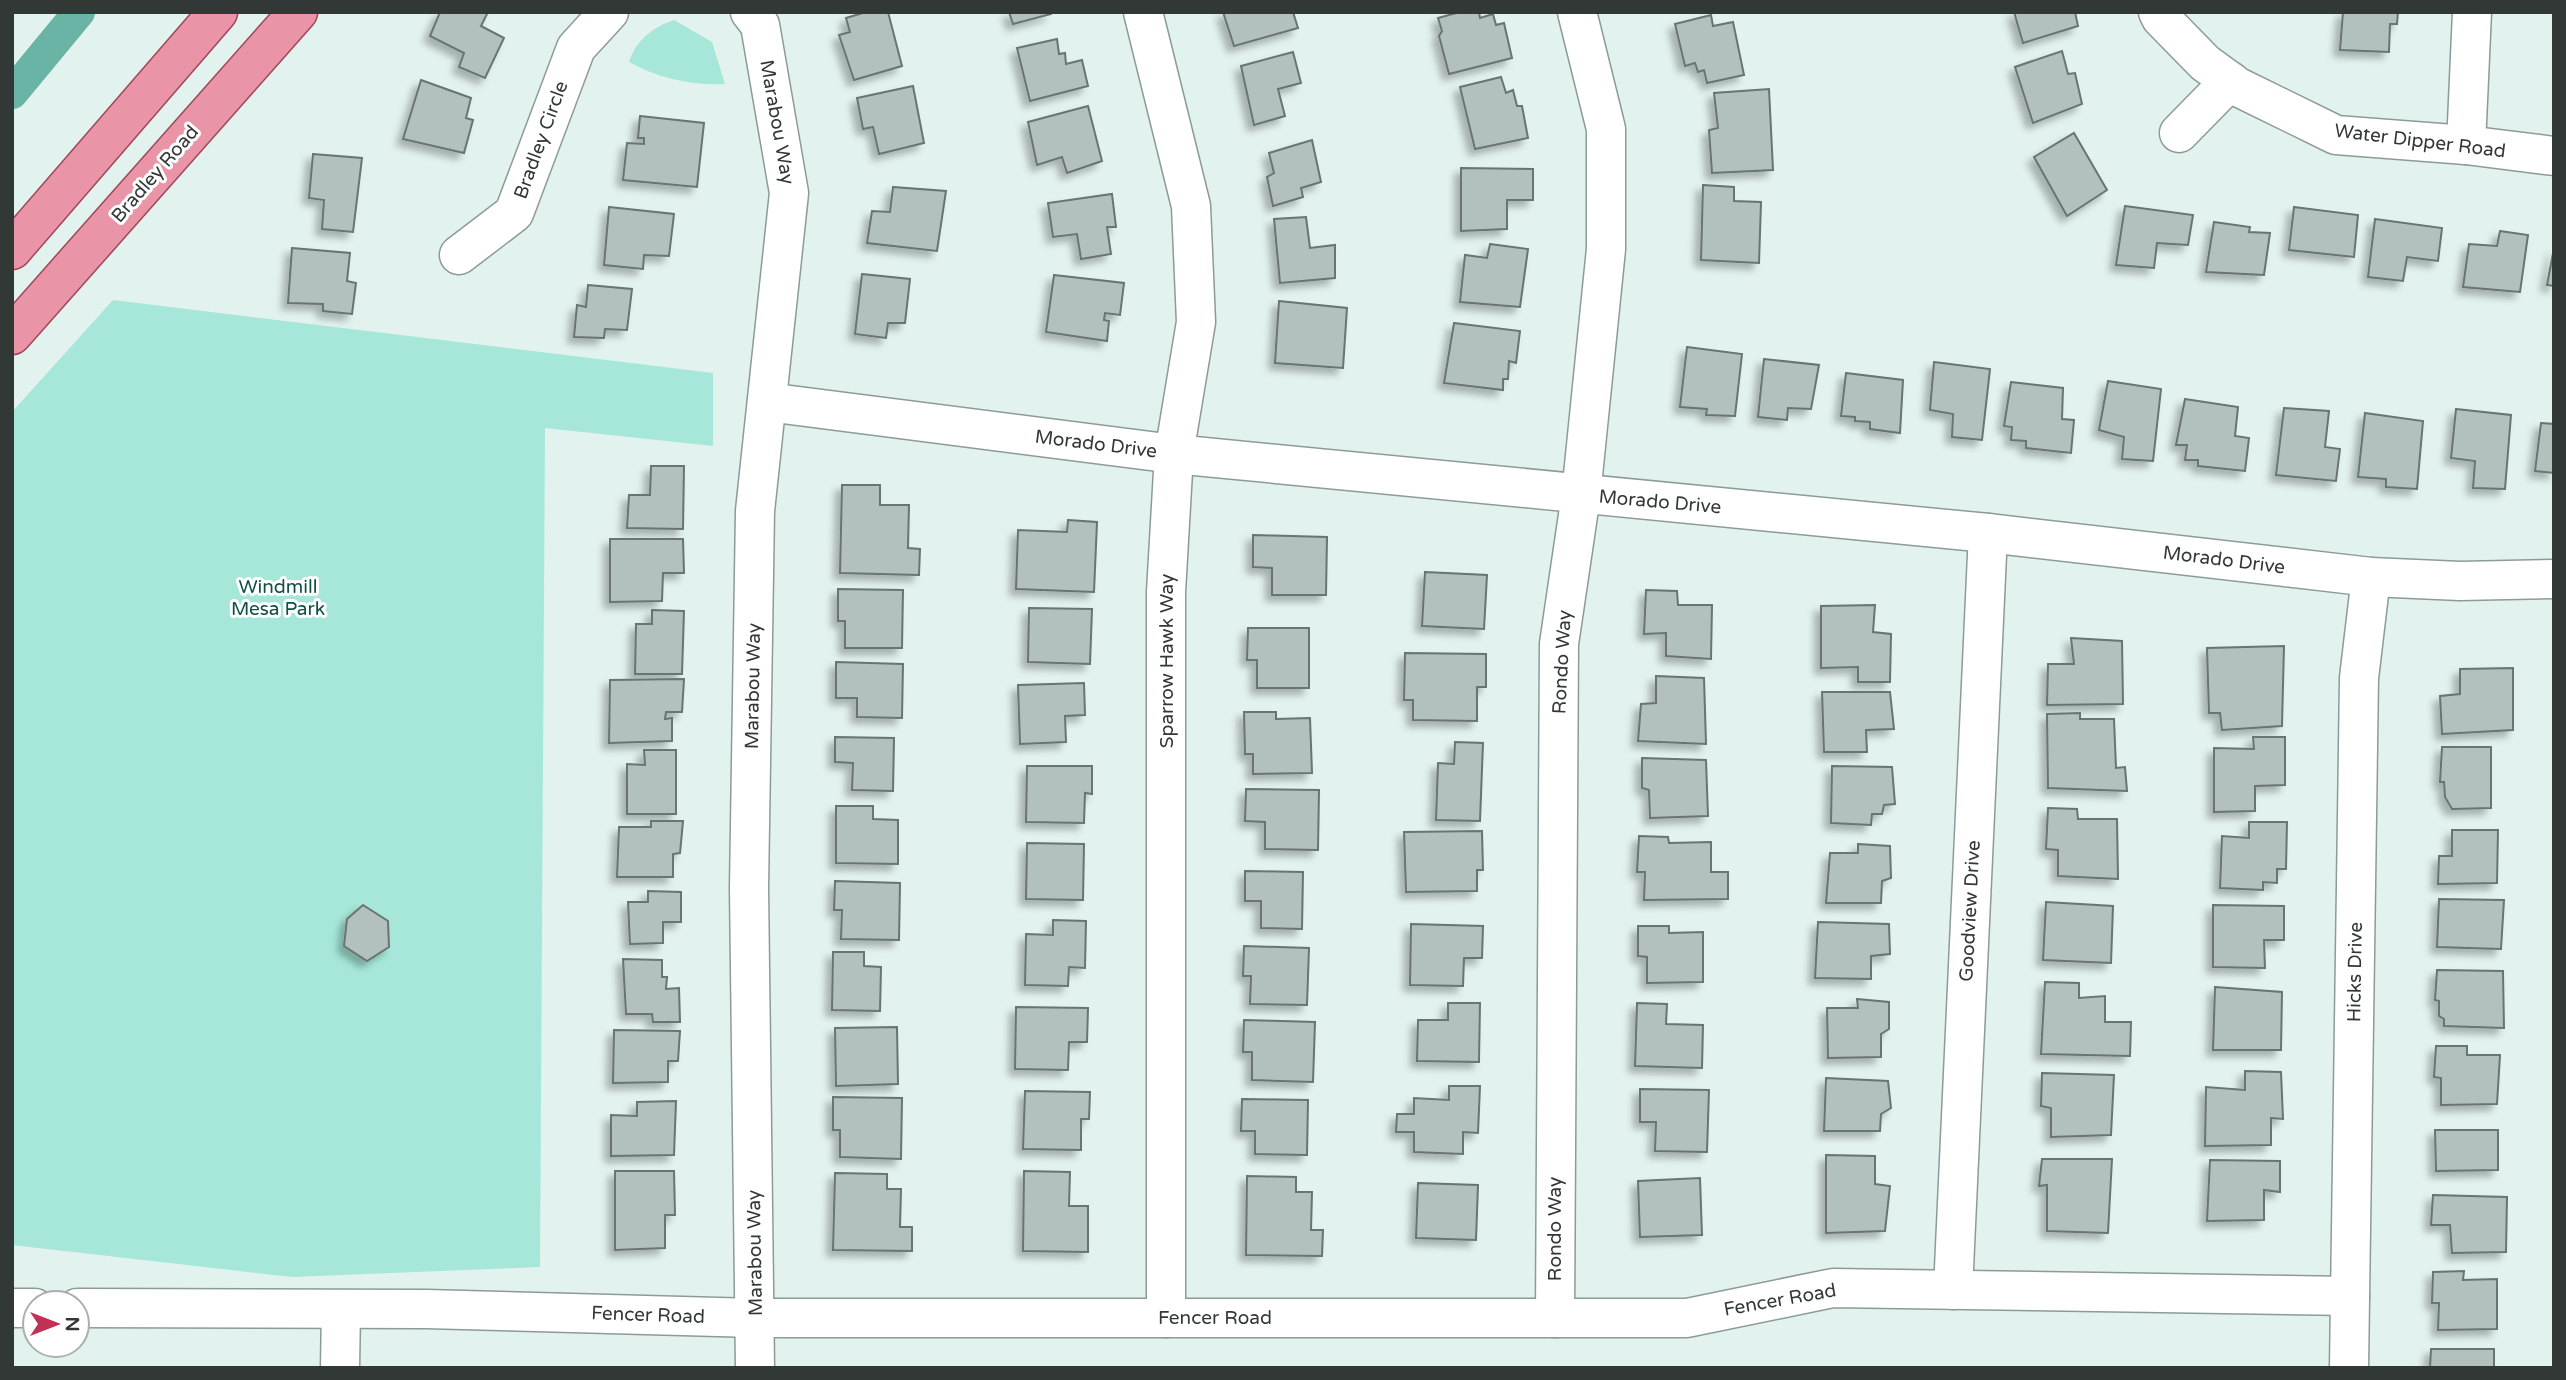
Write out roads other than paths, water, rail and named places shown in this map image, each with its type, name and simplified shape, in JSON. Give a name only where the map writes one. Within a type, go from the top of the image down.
[{"type":"main road","points":[[12,250],[218,12]]},
{"type":"main road","name":"Bradley Road","points":[[12,335],[298,12]]},
{"type":"street","name":"Bradley Circle","points":[[459,255],[514,213],[576,48],[609,12]]},
{"type":"street","name":"Marabou Way","points":[[750,12],[760,25],[789,193],[755,511],[750,874],[755,1368]]},
{"type":"street","name":"Sparrow Hawk Way","points":[[1143,12],[1191,206],[1196,322],[1174,454],[1166,592],[1166,1318]]},
{"type":"street","name":"Rondo Way","points":[[1555,1318],[1559,643],[1581,495],[1606,248],[1606,128],[1577,12]]},
{"type":"street","name":"Water Dipper Road","points":[[2158,12],[2205,63],[2230,81],[2336,135],[2466,145],[2554,156]]},
{"type":"street","points":[[2466,145],[2472,12]]},
{"type":"street","points":[[2179,133],[2230,81]]},
{"type":"street","name":"Morado Drive","points":[[767,402],[1174,454],[1988,533],[2371,578],[2460,581],[2554,579]]},
{"type":"street","name":"Goodview Drive","points":[[1952,1290],[1988,533]]},
{"type":"street","name":"Hicks Drive","points":[[2349,1368],[2359,678],[2371,578]]},
{"type":"street","name":"Fencer Road","points":[[91,1308],[426,1309],[755,1318],[1687,1318],[1833,1288],[2350,1296]]},
{"type":"street","points":[[340,1368],[341,1310]]},
{"type":"waterway","points":[[12,93],[79,12]]},
{"type":"park label","name":"Windmill Mesa Park","points":[[278,598]]}]
